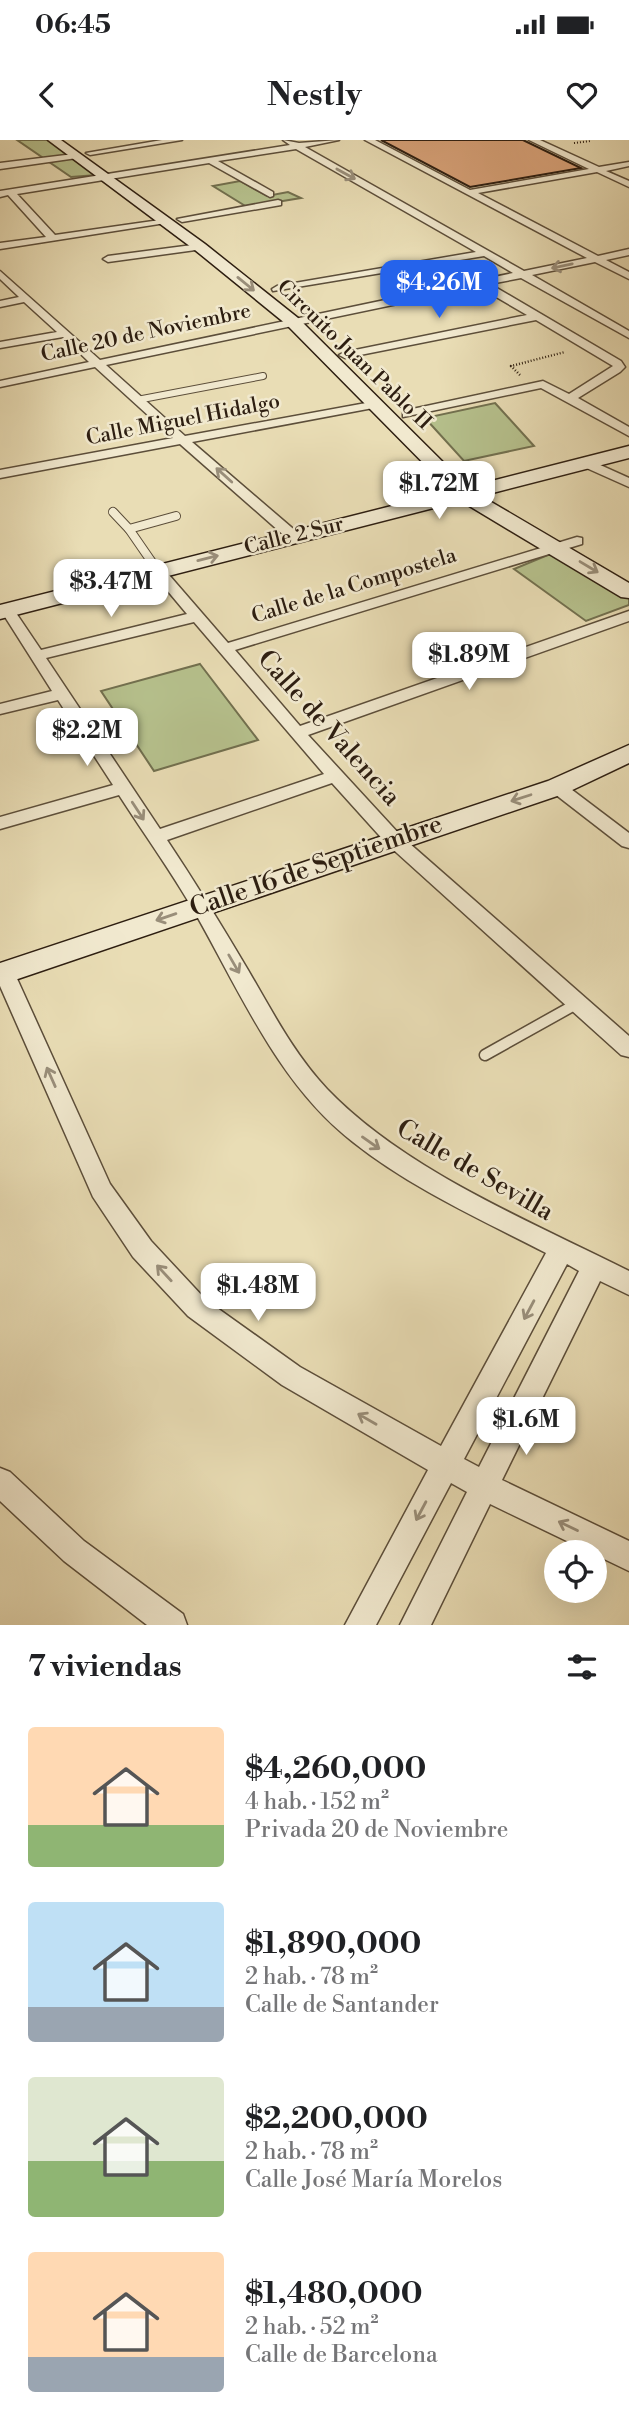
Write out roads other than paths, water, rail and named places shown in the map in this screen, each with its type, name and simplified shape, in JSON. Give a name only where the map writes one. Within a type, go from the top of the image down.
[{"type":"main road","name":"Circuito Juan Pablo II","points":[[54,140],[79,150],[175,220],[277,289],[310,317],[345,355],[407,414],[473,491],[582,544]]},
{"type":"main road","name":"Circuito Juan Pablo II","points":[[175,220],[200,247],[292,321],[373,404],[473,491],[556,548],[629,592]]},
{"type":"main road","name":"Calle 2 Sur","points":[[3,611],[629,452]]},
{"type":"main road","name":"Calle 16 de Septiembre","points":[[2,973],[557,787],[629,752]]},
{"type":"street","points":[[0,166],[79,150],[178,140]]},
{"type":"street","points":[[286,140],[629,335]]},
{"type":"street","points":[[5,193],[335,140]]},
{"type":"street","points":[[369,140],[441,175],[629,276]]},
{"type":"street","points":[[533,140],[629,184]]},
{"type":"street","points":[[210,160],[270,194]]},
{"type":"street","points":[[471,192],[629,164]]},
{"type":"street","points":[[5,193],[52,238]]},
{"type":"street","points":[[0,246],[278,204]]},
{"type":"street","points":[[108,259],[200,247]]},
{"type":"street","name":"Calle 20 de Noviembre","points":[[0,384],[629,252]]},
{"type":"street","points":[[277,289],[487,253]]},
{"type":"street","points":[[0,274],[137,400],[293,537]]},
{"type":"street","points":[[480,283],[539,316],[619,367],[570,398]]},
{"type":"street","points":[[0,304],[26,299]]},
{"type":"street","points":[[345,355],[539,316]]},
{"type":"street","points":[[0,345],[64,334]]},
{"type":"street","points":[[407,414],[537,383],[548,386],[629,432]]},
{"type":"street","name":"Calle Miguel Hidalgo","points":[[0,474],[373,404]]},
{"type":"street","points":[[587,463],[629,483]]},
{"type":"street","name":"Calle de la Compostela","points":[[223,649],[556,548],[582,544]]},
{"type":"street","name":"Calle de Valencia","points":[[158,571],[223,649],[394,840],[629,1049]]},
{"type":"street","name":"Calle de Sevilla","points":[[3,611],[62,694],[200,905],[285,1053],[318,1094],[359,1134],[413,1172],[629,1284]]},
{"type":"street","points":[[297,733],[629,616]]},
{"type":"street","points":[[36,656],[195,617]]},
{"type":"street","points":[[0,709],[62,694]]},
{"type":"street","points":[[155,837],[335,776]]},
{"type":"street","points":[[557,787],[629,842]]},
{"type":"street","points":[[0,823],[123,788]]},
{"type":"street","points":[[2,973],[101,1190],[142,1249],[197,1308],[291,1376],[446,1465],[629,1556]]},
{"type":"street","points":[[360,1625],[561,1250]]},
{"type":"street","points":[[415,1625],[594,1267]]},
{"type":"street","points":[[0,1482],[74,1551],[173,1625]]},
{"type":"lane","points":[[137,400],[263,376]]},
{"type":"lane","points":[[113,511],[158,571]]},
{"type":"lane","points":[[129,529],[176,516]]},
{"type":"lane","points":[[485,1055],[578,1003]]}]
